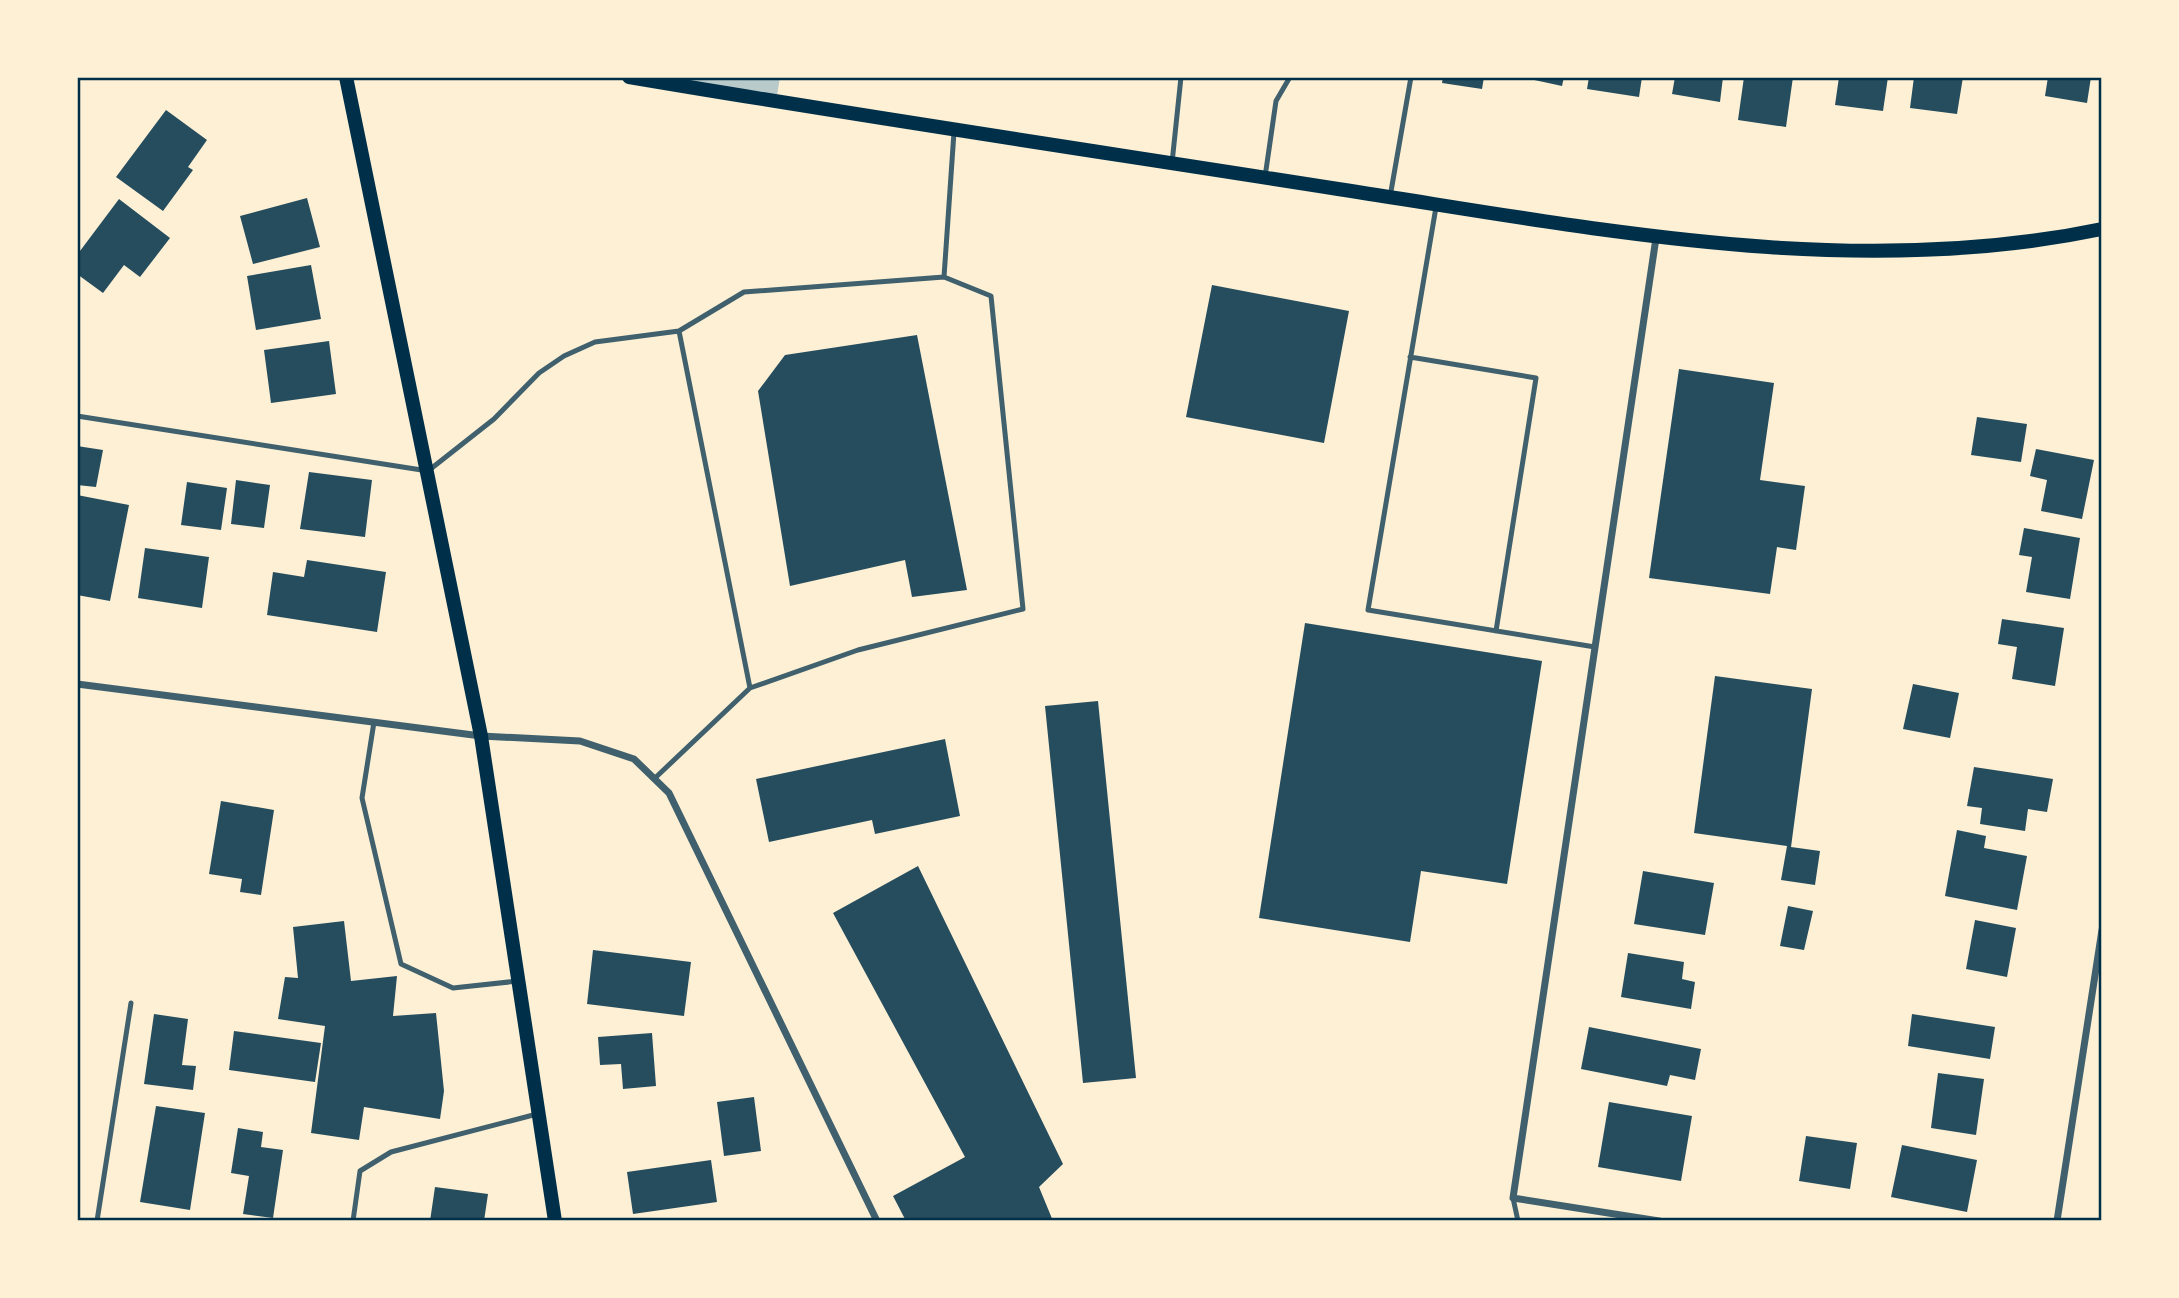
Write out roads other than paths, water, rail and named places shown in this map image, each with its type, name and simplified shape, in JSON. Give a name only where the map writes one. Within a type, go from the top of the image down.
[{"type":"main road","points":[[346,77],[481,736],[555,1221]]},
{"type":"main road","points":[[629,77],[1656,238],[1889,253],[2050,239],[2102,229]]},
{"type":"street","points":[[1656,238],[1513,1198],[1659,1221]]},
{"type":"street","points":[[77,684],[481,736],[580,741],[634,759],[669,793],[877,1221]]},
{"type":"street","points":[[2057,1221],[2102,930]]},
{"type":"lane","points":[[1172,163],[1181,77]]},
{"type":"lane","points":[[1265,177],[1276,102],[1290,77]]},
{"type":"lane","points":[[1390,197],[1411,77]]},
{"type":"lane","points":[[944,277],[954,129]]},
{"type":"lane","points":[[1437,204],[1368,610],[1595,647]]},
{"type":"lane","points":[[77,416],[428,471],[494,419],[539,373],[564,356],[595,342],[678,331],[744,292],[944,277],[991,296],[1023,609],[858,650],[750,688],[654,779]]},
{"type":"lane","points":[[678,331],[750,688]]},
{"type":"lane","points":[[1410,357],[1536,378],[1496,631]]},
{"type":"lane","points":[[374,722],[362,798],[401,964],[453,988],[518,981]]},
{"type":"lane","points":[[97,1221],[131,1003]]},
{"type":"lane","points":[[353,1221],[360,1171],[391,1152],[539,1114]]},
{"type":"lane","points":[[1513,1198],[1518,1221]]}]
